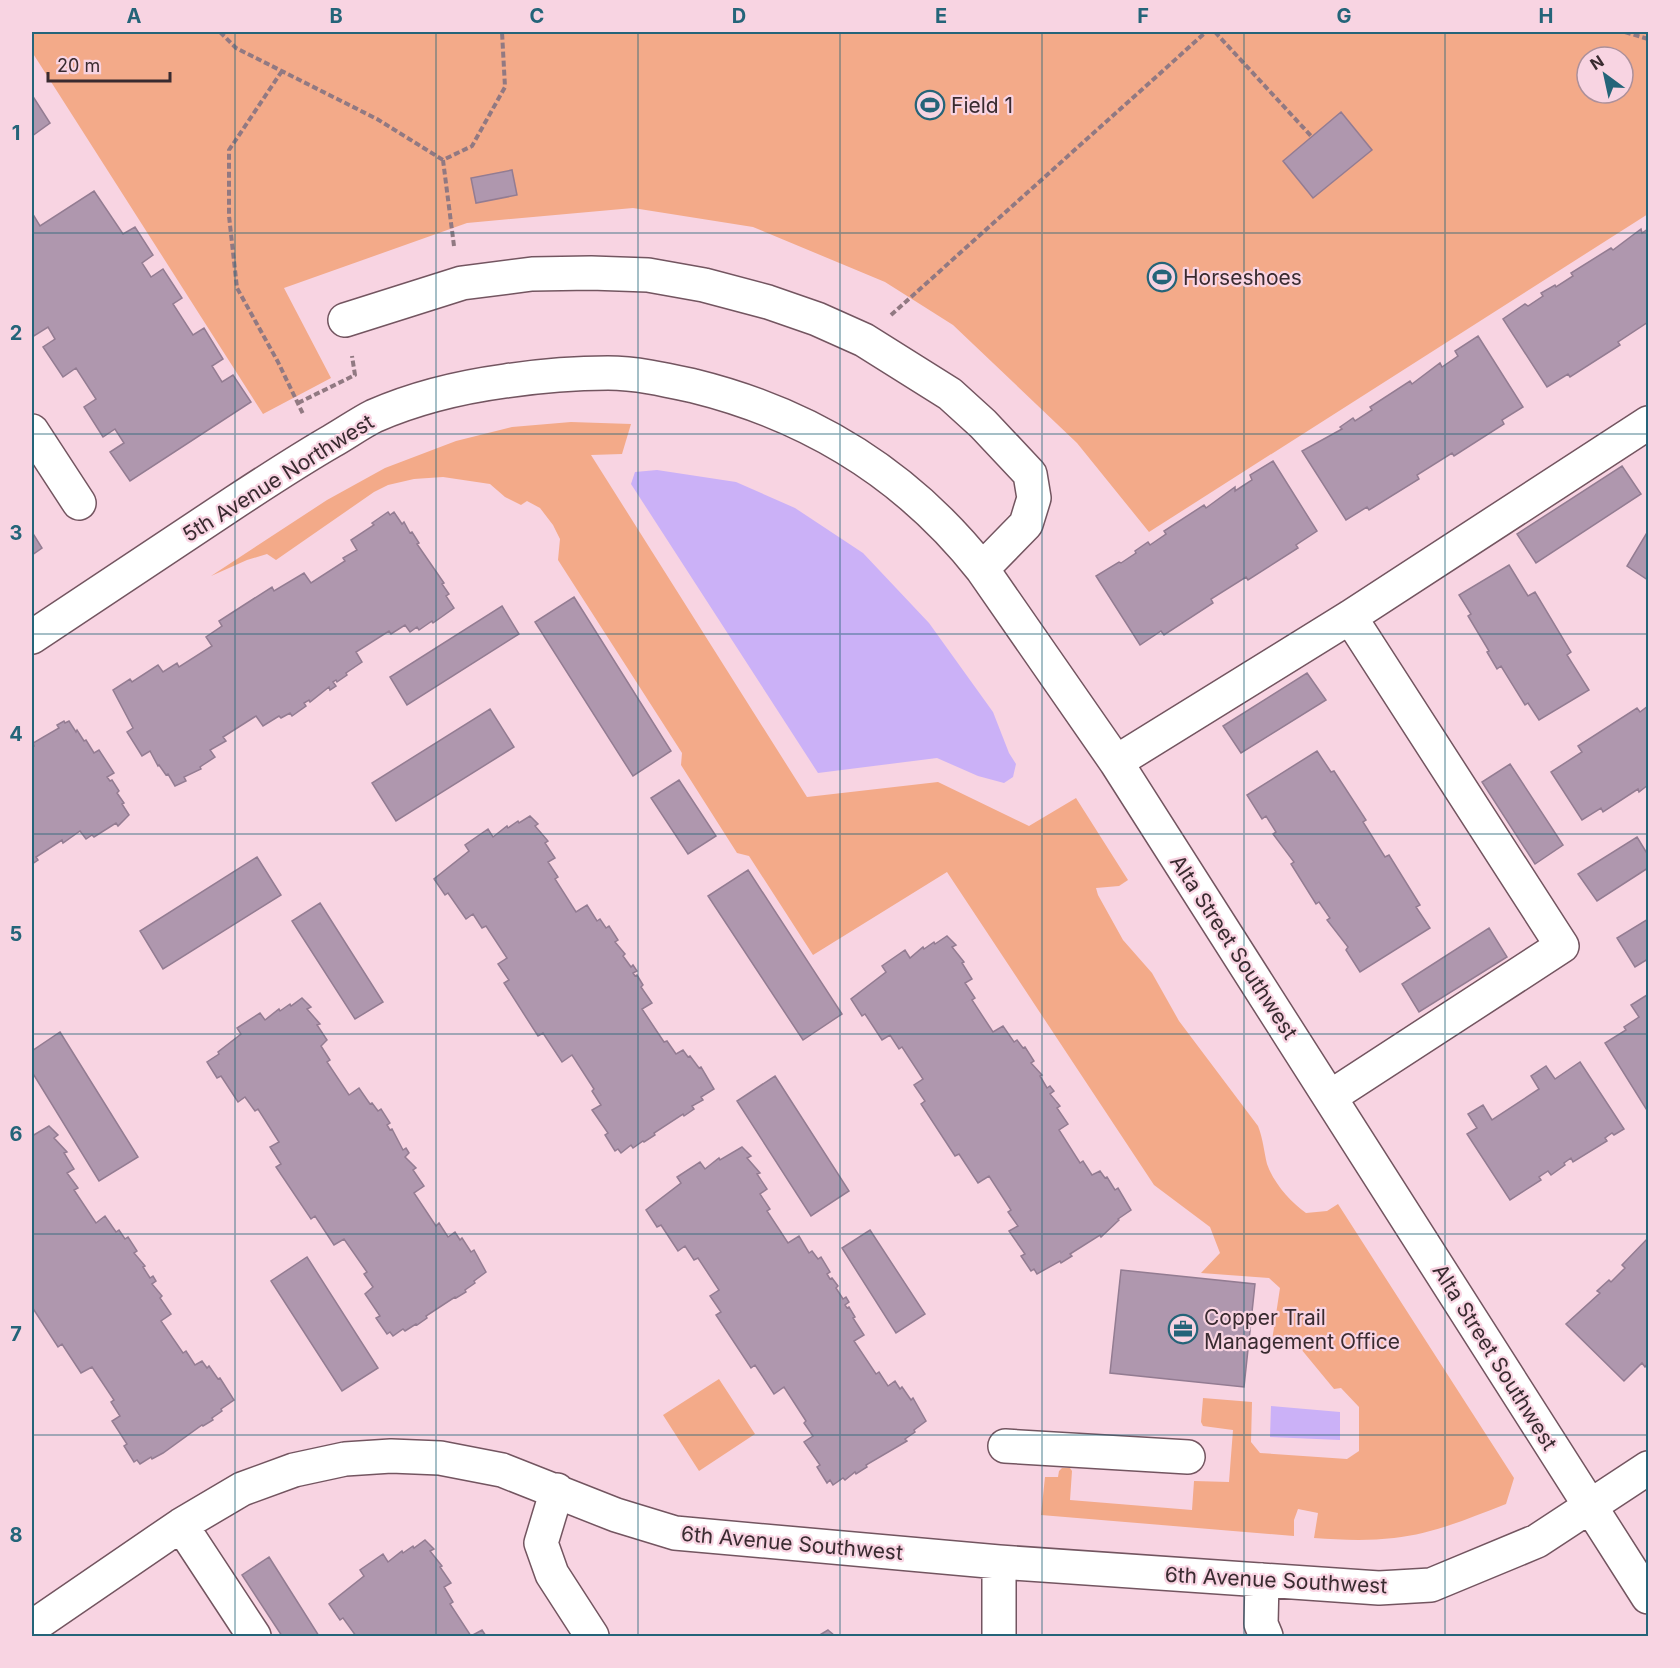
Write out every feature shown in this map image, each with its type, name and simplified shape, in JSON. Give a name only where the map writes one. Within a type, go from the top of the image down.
[{"type":"street","points":[[345,321],[462,283],[532,274],[591,273],[648,275],[704,285],[768,302],[817,319],[864,340],[950,394],[983,424],[1030,474],[1034,498],[1026,524],[982,569]]},
{"type":"street","name":"5th Avenue Northwest","points":[[32,637],[285,469],[374,417],[424,399],[476,385],[542,375],[611,373],[668,380],[726,394]]},
{"type":"street","name":"Alta Street Southwest","points":[[726,394],[772,410],[818,430],[866,459],[937,517],[982,569],[1116,762],[1648,1597]]},
{"type":"street","points":[[1116,762],[1350,617],[1648,423]]},
{"type":"street","points":[[32,431],[79,502]]},
{"type":"street","points":[[1330,1097],[1562,946],[1350,617]]},
{"type":"street","points":[[1005,1446],[1188,1457]]},
{"type":"street","name":"6th Avenue Southwest","points":[[32,1627],[181,1525],[243,1489],[294,1470],[345,1459],[391,1456],[440,1458],[502,1470],[616,1515],[675,1533],[999,1562],[1379,1588],[1431,1585],[1537,1541],[1648,1468]]},
{"type":"street","points":[[557,1490],[541,1543],[552,1574],[592,1636]]},
{"type":"street","points":[[181,1525],[254,1636]]},
{"type":"street","points":[[999,1562],[999,1636]]},
{"type":"street","points":[[1262,1580],[1262,1624],[1266,1636]]},
{"type":"path","points":[[220,32],[236,48],[377,119],[443,160]]},
{"type":"path","points":[[443,160],[472,146],[505,87],[502,32]]},
{"type":"path","points":[[864,340],[1206,32]]},
{"type":"path","points":[[1215,32],[1312,137]]},
{"type":"path","points":[[1625,32],[1648,39]]},
{"type":"path","points":[[282,71],[229,150],[229,216],[237,288],[278,362],[303,414]]},
{"type":"path","points":[[443,160],[452,233],[462,283]]},
{"type":"path","points":[[298,403],[356,375]]},
{"type":"shaded area","points":[[32,32],[1648,32],[1648,214],[1149,532],[1077,443],[953,325],[885,282],[753,227],[633,208],[467,223],[284,288],[331,378],[263,414],[32,52]]},
{"type":"shaded area","points":[[571,422],[631,424],[622,454],[591,455],[807,797],[938,782],[1029,826],[1076,798],[1128,880],[1119,886],[1096,888],[1123,940],[1152,973],[1179,1021],[1258,1126],[1267,1164],[1273,1178],[1283,1191],[1306,1213],[1327,1211],[1338,1204],[1514,1478],[1506,1504],[1451,1525],[1422,1533],[1364,1540],[1314,1538],[1318,1513],[1298,1509],[1294,1520],[1294,1536],[1041,1515],[1045,1477],[1058,1477],[1062,1468],[1070,1468],[1072,1471],[1070,1500],[1192,1510],[1194,1481],[1229,1482],[1233,1430],[1203,1426],[1201,1422],[1203,1398],[1252,1402],[1251,1442],[1260,1453],[1347,1459],[1359,1451],[1359,1407],[1341,1388],[1334,1389],[1301,1349],[1271,1347],[1280,1288],[1269,1278],[1201,1273],[1220,1253],[1210,1227],[1154,1185],[947,872],[813,955],[749,856],[737,853],[681,765],[682,753],[558,560],[560,539],[553,525],[540,508],[527,501],[521,505],[505,497],[490,484],[443,477],[414,479],[388,485],[374,492],[276,560],[267,554],[211,576],[327,500],[385,468],[456,441],[512,427]]},
{"type":"shaded area","points":[[657,470],[736,482],[795,508],[863,553],[929,623],[993,712],[1009,753],[1016,764],[1013,777],[1004,783],[978,776],[937,758],[818,773],[631,484],[635,472]]},
{"type":"shaded area","points":[[719,1379],[755,1434],[699,1471],[663,1415]]},
{"type":"shaded area","points":[[1271,1406],[1340,1412],[1340,1440],[1270,1437]]},
{"type":"building","points":[[32,95],[50,123],[32,136]]},
{"type":"building","points":[[1341,112],[1372,150],[1313,198],[1283,161]]},
{"type":"building","points":[[512,170],[517,195],[476,203],[471,178]]},
{"type":"building","points":[[94,191],[123,234],[135,227],[153,255],[142,263],[151,277],[163,269],[182,298],[173,304],[193,335],[204,328],[223,359],[212,366],[222,382],[233,375],[251,402],[130,481],[110,452],[124,443],[115,429],[103,437],[84,407],[96,399],[76,368],[63,377],[43,347],[55,339],[48,327],[34,336],[32,331],[32,218],[34,216],[40,226]]},
{"type":"building","points":[[1641,229],[1642,233],[1648,229],[1648,322],[1618,342],[1620,345],[1570,377],[1568,374],[1547,387],[1503,319],[1525,304],[1528,306],[1543,296],[1541,293],[1555,285],[1556,287],[1573,276],[1571,273],[1611,248],[1613,250]]},
{"type":"building","points":[[1478,336],[1523,407],[1502,420],[1504,424],[1454,456],[1452,453],[1417,475],[1419,479],[1369,510],[1367,507],[1346,520],[1302,451],[1342,429],[1340,427],[1353,418],[1355,421],[1372,410],[1370,407],[1410,381],[1412,384],[1440,363],[1442,367],[1458,356],[1455,351]]},
{"type":"building","points":[[1273,461],[1317,531],[1296,545],[1298,548],[1248,580],[1246,577],[1211,599],[1213,603],[1164,635],[1161,631],[1140,645],[1096,576],[1119,562],[1121,563],[1148,542],[1150,545],[1166,534],[1164,531],[1204,505],[1206,508],[1235,487],[1235,491],[1252,480],[1250,475]]},
{"type":"building","points":[[1622,466],[1641,494],[1536,563],[1517,534]]},
{"type":"building","points":[[388,512],[390,515],[394,512],[402,524],[404,522],[410,533],[412,532],[419,543],[417,544],[444,583],[442,584],[449,594],[446,596],[454,608],[419,630],[417,627],[410,632],[405,625],[391,634],[389,631],[356,652],[362,662],[337,682],[336,680],[333,682],[336,686],[330,690],[329,687],[310,702],[309,700],[304,703],[306,706],[292,716],[290,713],[281,718],[279,716],[263,726],[256,716],[223,737],[226,741],[210,750],[215,757],[200,767],[201,769],[184,777],[186,781],[175,786],[168,774],[166,775],[158,766],[150,751],[142,756],[127,732],[133,728],[113,690],[130,679],[132,682],[158,665],[163,672],[177,663],[179,667],[212,646],[206,637],[222,626],[219,621],[272,587],[274,591],[304,573],[311,583],[345,561],[343,558],[357,550],[351,540],[374,525],[372,523]]},
{"type":"building","points":[[1648,531],[1648,580],[1627,566]]},
{"type":"building","points":[[32,532],[42,548],[32,555]]},
{"type":"building","points":[[1509,565],[1528,596],[1535,592],[1571,652],[1567,655],[1589,690],[1539,720],[1528,703],[1525,705],[1501,666],[1497,669],[1468,616],[1471,614],[1459,595]]},
{"type":"building","points":[[574,597],[671,751],[633,776],[535,622]]},
{"type":"building","points":[[502,606],[519,634],[407,705],[390,677]]},
{"type":"building","points":[[1307,673],[1326,700],[1241,753],[1223,726]]},
{"type":"building","points":[[1648,706],[1648,785],[1603,812],[1601,808],[1582,820],[1551,772],[1582,752],[1578,746],[1637,708],[1640,712]]},
{"type":"building","points":[[490,709],[514,747],[396,821],[372,783]]},
{"type":"building","points":[[64,721],[65,723],[69,721],[94,753],[99,750],[114,773],[107,777],[110,781],[112,780],[119,791],[117,793],[129,815],[118,826],[116,823],[94,837],[92,835],[86,839],[80,831],[63,843],[62,840],[36,857],[38,860],[32,864],[32,747],[33,743],[59,728],[57,725]]},
{"type":"building","points":[[1317,751],[1331,772],[1334,771],[1366,820],[1363,822],[1385,857],[1389,855],[1420,905],[1416,907],[1430,928],[1360,972],[1346,950],[1348,947],[1327,920],[1330,918],[1319,902],[1316,904],[1291,864],[1294,862],[1273,834],[1276,832],[1266,816],[1262,819],[1247,795]]},
{"type":"building","points":[[1510,764],[1563,845],[1535,864],[1482,782]]},
{"type":"building","points":[[679,780],[716,836],[688,854],[651,798]]},
{"type":"building","points":[[530,816],[538,824],[535,826],[548,841],[545,843],[555,858],[548,862],[558,877],[555,879],[576,912],[587,905],[597,921],[600,919],[606,928],[609,926],[618,940],[615,942],[625,954],[623,956],[631,967],[633,965],[637,971],[633,973],[637,975],[643,985],[641,987],[652,1003],[642,1009],[664,1042],[667,1041],[676,1054],[683,1050],[688,1057],[690,1056],[699,1068],[701,1067],[714,1089],[701,1097],[703,1100],[692,1106],[694,1109],[684,1116],[683,1114],[644,1142],[633,1148],[631,1145],[621,1153],[618,1149],[615,1151],[605,1135],[608,1133],[592,1110],[601,1105],[592,1091],[594,1089],[572,1055],[562,1062],[543,1033],[538,1036],[504,983],[509,980],[498,964],[507,958],[486,926],[482,928],[473,914],[466,919],[448,893],[445,895],[434,879],[469,851],[465,845],[488,829],[493,837],[507,826],[508,828]]},
{"type":"building","points":[[1637,837],[1648,855],[1648,868],[1597,901],[1578,874]]},
{"type":"building","points":[[257,857],[281,895],[163,969],[140,931]]},
{"type":"building","points":[[748,870],[842,1014],[803,1040],[708,896]]},
{"type":"building","points":[[320,903],[383,1002],[355,1019],[292,921]]},
{"type":"building","points":[[1648,919],[1648,959],[1635,967],[1617,938]]},
{"type":"building","points":[[1489,928],[1507,957],[1419,1012],[1402,984]]},
{"type":"building","points":[[947,936],[956,945],[952,947],[964,962],[962,963],[972,979],[965,983],[975,998],[972,1000],[993,1032],[1003,1026],[1014,1042],[1017,1040],[1023,1048],[1025,1047],[1034,1061],[1031,1063],[1042,1075],[1040,1076],[1047,1088],[1050,1086],[1054,1091],[1050,1094],[1060,1106],[1057,1108],[1068,1124],[1059,1130],[1080,1163],[1083,1161],[1092,1175],[1100,1171],[1105,1178],[1107,1177],[1115,1190],[1118,1188],[1131,1210],[1118,1219],[1101,1237],[1100,1235],[1070,1254],[1072,1256],[1061,1263],[1060,1261],[1037,1274],[1034,1269],[1031,1271],[1021,1256],[1025,1254],[1009,1231],[1018,1226],[1008,1212],[1011,1210],[989,1176],[978,1183],[959,1154],[955,1156],[921,1104],[925,1101],[914,1085],[923,1079],[902,1047],[899,1049],[890,1035],[882,1040],[865,1014],[862,1016],[851,999],[886,972],[882,966],[905,950],[910,958],[923,947],[924,949],[934,942],[935,944]]},
{"type":"building","points":[[1647,995],[1648,1112],[1605,1043],[1626,1030],[1624,1027],[1639,1017],[1631,1005]]},
{"type":"building","points":[[302,998],[311,1007],[307,1009],[320,1024],[317,1025],[327,1040],[321,1046],[330,1060],[327,1062],[349,1095],[359,1088],[370,1104],[372,1103],[378,1111],[381,1109],[390,1123],[387,1125],[390,1130],[392,1129],[403,1150],[406,1148],[409,1153],[405,1157],[416,1168],[413,1170],[424,1186],[414,1193],[436,1226],[439,1223],[448,1237],[455,1232],[460,1240],[462,1238],[471,1252],[474,1250],[486,1272],[465,1290],[466,1292],[426,1316],[427,1318],[417,1325],[405,1331],[403,1329],[393,1336],[390,1332],[387,1334],[376,1318],[380,1316],[365,1294],[373,1287],[364,1274],[367,1272],[344,1239],[334,1245],[315,1216],[311,1219],[276,1167],[281,1164],[270,1147],[279,1142],[258,1109],[255,1111],[245,1097],[238,1102],[221,1076],[217,1078],[207,1062],[241,1034],[237,1028],[260,1013],[265,1020],[279,1009],[280,1011],[290,1004],[291,1006]]},
{"type":"building","points":[[60,1032],[138,1157],[99,1181],[32,1072],[32,1051]]},
{"type":"building","points":[[1580,1062],[1624,1129],[1614,1135],[1612,1133],[1605,1138],[1607,1141],[1573,1162],[1571,1158],[1551,1175],[1548,1171],[1539,1177],[1541,1180],[1510,1200],[1467,1134],[1477,1128],[1468,1114],[1483,1105],[1492,1120],[1539,1089],[1531,1076],[1546,1066],[1555,1079]]},
{"type":"building","points":[[775,1076],[849,1191],[811,1216],[737,1101]]},
{"type":"building","points":[[49,1126],[58,1135],[54,1138],[67,1152],[64,1153],[74,1169],[67,1173],[78,1188],[74,1190],[96,1223],[105,1216],[116,1232],[119,1230],[125,1239],[128,1237],[137,1251],[134,1253],[145,1266],[143,1267],[150,1278],[153,1276],[156,1281],[152,1284],[162,1296],[160,1298],[171,1314],[161,1321],[183,1353],[186,1351],[195,1365],[202,1361],[207,1368],[209,1366],[234,1400],[221,1409],[222,1411],[212,1418],[213,1420],[202,1425],[163,1453],[140,1464],[137,1460],[134,1462],[124,1446],[127,1444],[112,1421],[120,1416],[111,1402],[114,1400],[92,1367],[81,1373],[62,1344],[58,1347],[32,1307],[32,1136]]},
{"type":"building","points":[[742,1147],[751,1156],[747,1158],[760,1173],[757,1174],[767,1189],[760,1194],[770,1209],[767,1211],[788,1243],[799,1236],[809,1253],[812,1251],[818,1259],[821,1257],[830,1272],[827,1274],[838,1286],[836,1288],[843,1299],[846,1297],[849,1302],[845,1305],[849,1307],[864,1335],[854,1341],[876,1374],[879,1372],[888,1386],[895,1381],[911,1400],[913,1398],[926,1421],[905,1439],[907,1441],[866,1465],[867,1467],[856,1474],[855,1472],[845,1480],[843,1478],[833,1485],[830,1480],[827,1483],[817,1467],[820,1465],[804,1442],[813,1436],[784,1387],[774,1394],[755,1365],[751,1368],[716,1315],[721,1312],[710,1296],[719,1290],[698,1258],[694,1260],[685,1246],[678,1251],[661,1225],[657,1227],[646,1210],[681,1183],[677,1177],[700,1162],[705,1169],[719,1158],[720,1160]]},
{"type":"building","points":[[870,1230],[925,1314],[896,1333],[842,1248]]},
{"type":"building","points":[[1648,1238],[1648,1363],[1645,1367],[1642,1363],[1624,1381],[1566,1324],[1600,1293],[1597,1291],[1609,1280],[1611,1282],[1625,1268],[1622,1265]]},
{"type":"building","points":[[307,1257],[378,1368],[342,1391],[271,1281]]},
{"type":"building","name":"Copper Trail Management Office","points":[[1121,1270],[1255,1284],[1244,1387],[1110,1373]]},
{"type":"building","points":[[425,1540],[434,1549],[430,1551],[442,1566],[440,1567],[451,1583],[444,1587],[453,1602],[450,1604],[471,1636],[356,1636],[343,1618],[340,1620],[329,1604],[364,1576],[360,1570],[383,1554],[388,1562],[402,1551],[403,1553],[413,1546],[414,1548]]},
{"type":"building","points":[[269,1557],[319,1636],[282,1636],[242,1575]]},
{"type":"building","points":[[482,1630],[486,1636],[471,1636]]},
{"type":"building","points":[[828,1630],[835,1636],[818,1636]]},
{"type":"place","name":"Field 1","points":[[930,105]]},
{"type":"place","name":"Horseshoes","points":[[1162,277]]},
{"type":"place","name":"Copper Trail Management Office","points":[[1183,1329]]}]
